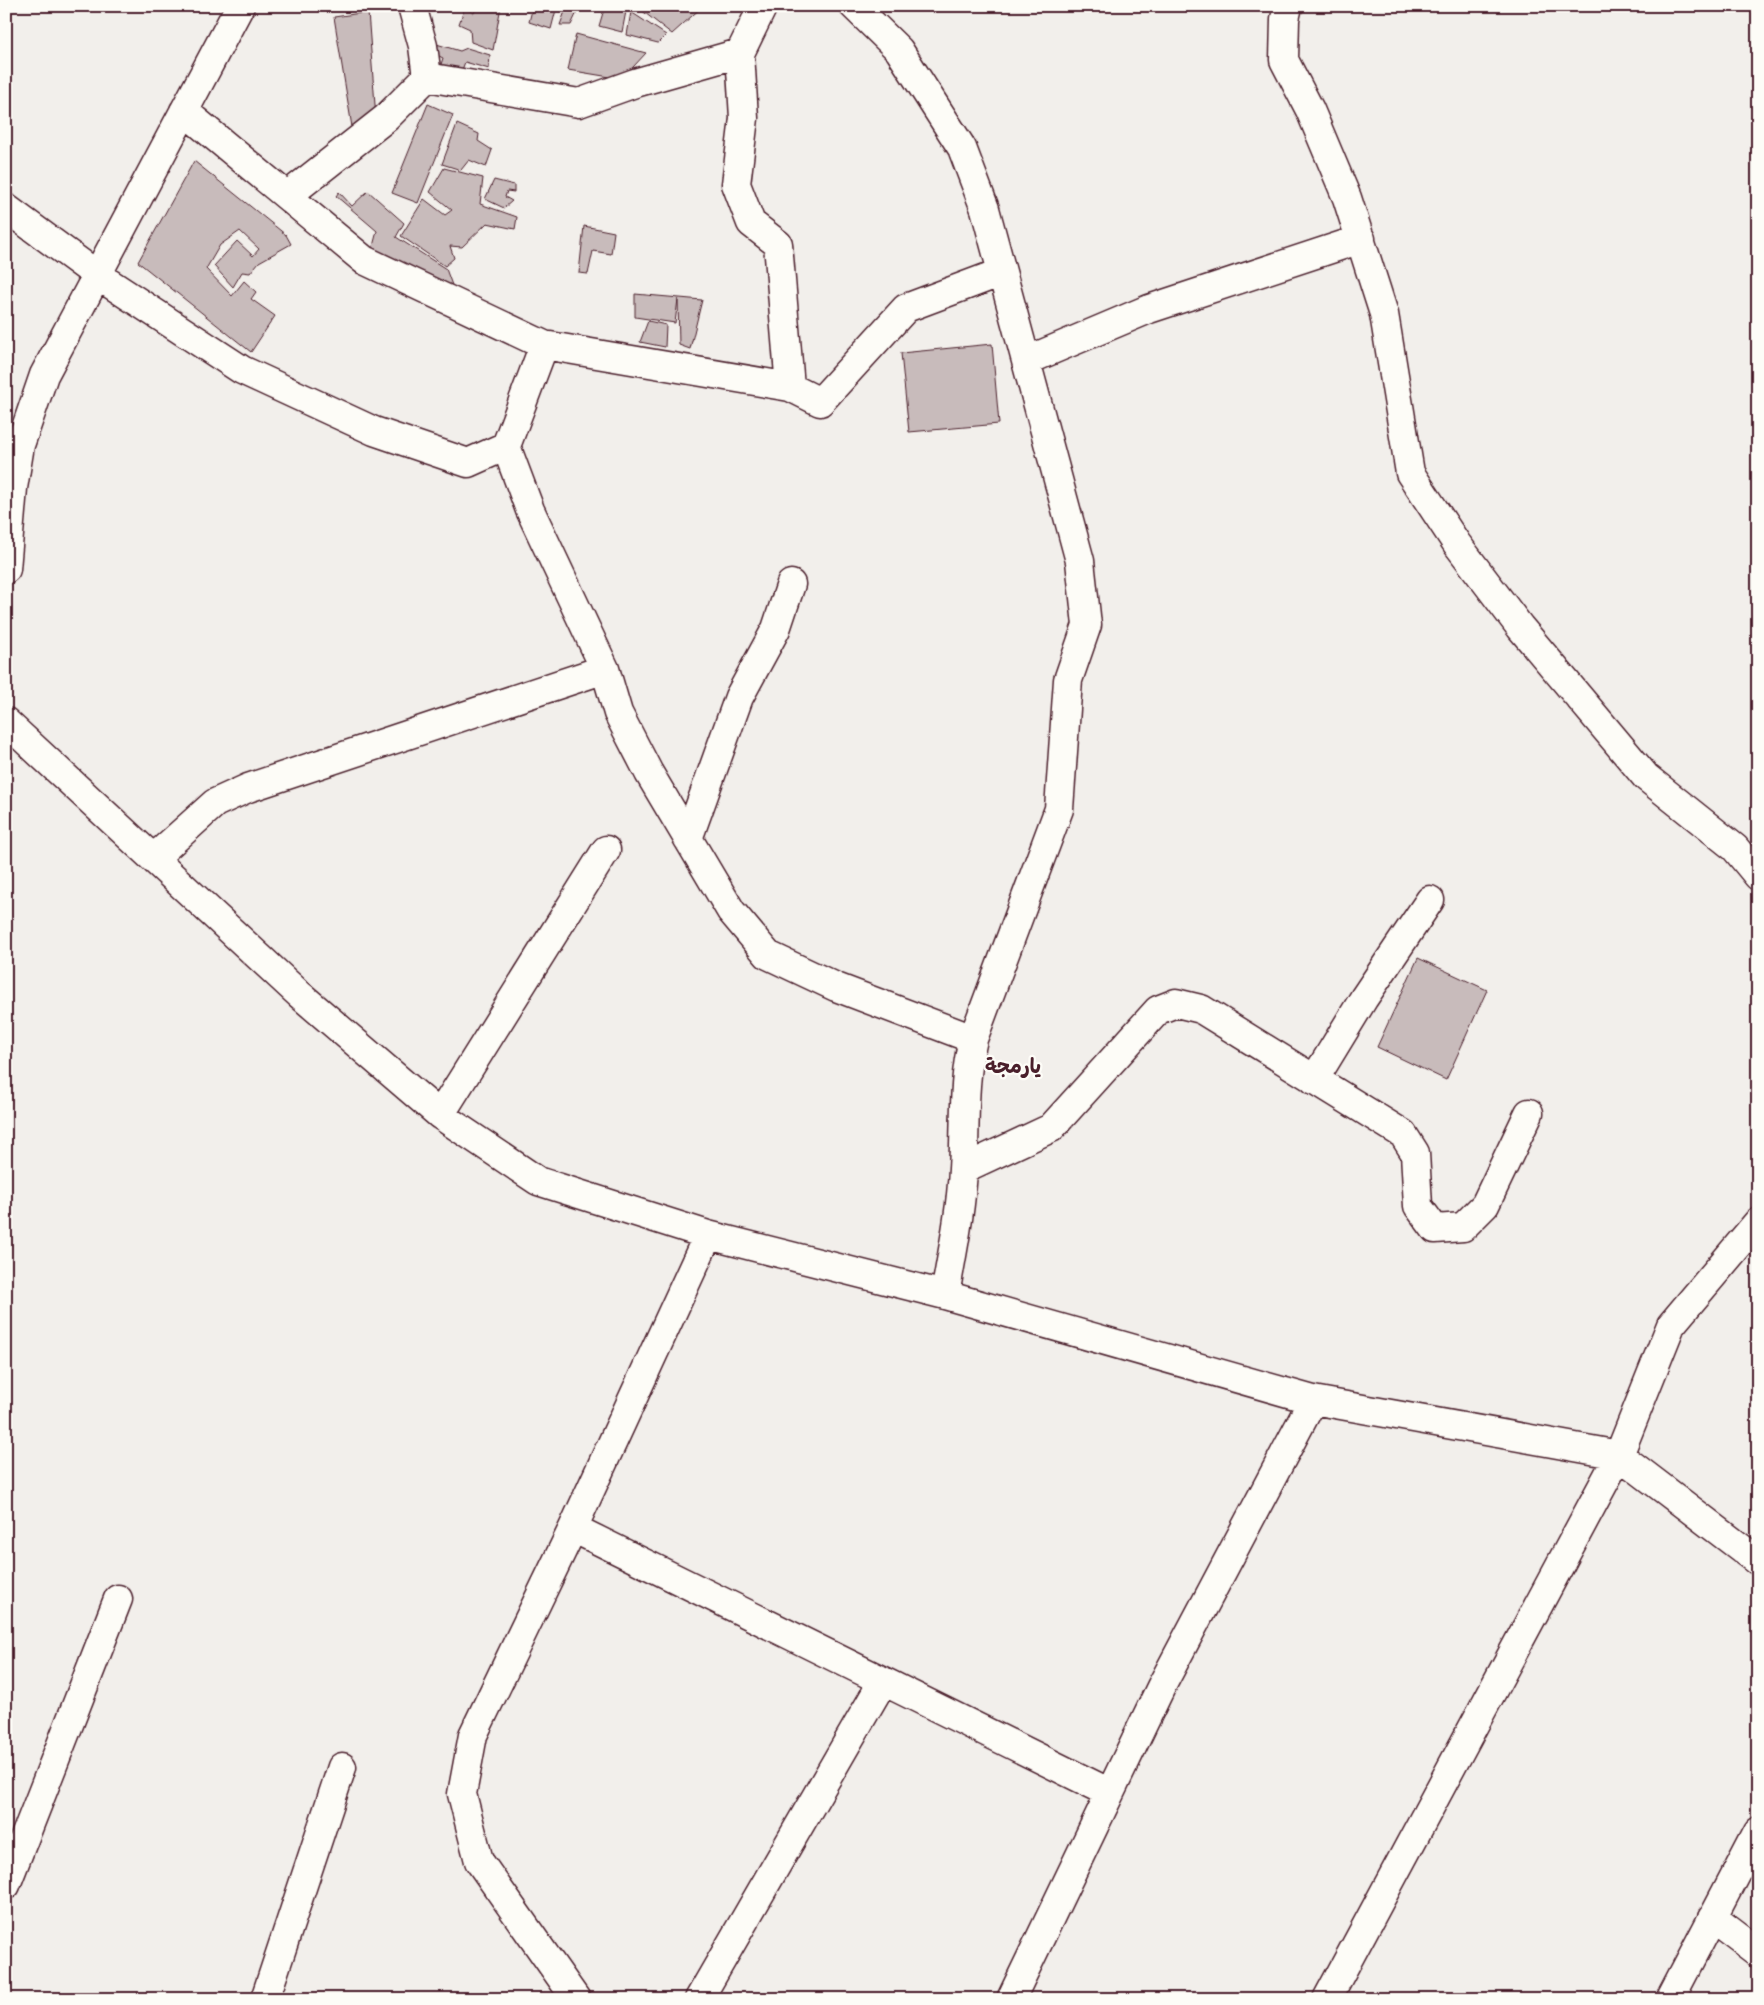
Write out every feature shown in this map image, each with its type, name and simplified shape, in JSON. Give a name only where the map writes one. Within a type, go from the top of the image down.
[{"type":"street","points":[[6,569],[13,488],[20,445],[44,375],[240,6]]},
{"type":"street","points":[[412,6],[423,46],[427,77]]},
{"type":"street","points":[[763,6],[740,53],[744,118],[736,184],[751,223],[778,244],[790,387]]},
{"type":"street","points":[[854,6],[899,50],[962,148],[985,209],[1080,561],[1087,625],[1068,680],[1059,809],[973,1039],[966,1074],[963,1123],[964,1169],[945,1295]]},
{"type":"street","points":[[1288,6],[1285,19],[1284,60],[1310,110],[1348,198],[1384,314],[1410,473],[1457,544],[1520,628],[1646,777],[1735,848],[1758,876]]},
{"type":"street","points":[[427,77],[578,103],[740,53]]},
{"type":"street","points":[[287,196],[386,118],[427,77]]},
{"type":"street","points":[[184,111],[364,260],[544,345],[790,387],[820,402],[906,308],[1002,272]]},
{"type":"street","points":[[6,208],[97,275],[242,370],[374,431],[468,463],[506,446]]},
{"type":"street","points":[[1026,361],[1149,309],[1360,240]]},
{"type":"street","points":[[544,345],[506,446],[530,510],[605,669],[618,713],[649,773],[731,911],[768,955],[836,987],[973,1039]]},
{"type":"street","points":[[688,839],[739,696],[776,629],[791,584]]},
{"type":"street","points":[[154,858],[215,803],[248,788],[605,669]]},
{"type":"street","points":[[6,722],[299,994],[440,1115],[538,1181],[708,1235],[945,1295],[1313,1400],[1619,1454],[1758,1561]]},
{"type":"street","points":[[440,1115],[606,850]]},
{"type":"street","points":[[1314,1080],[1364,998],[1430,900]]},
{"type":"street","points":[[964,1169],[1051,1128],[1158,1010],[1176,1004],[1201,1009],[1403,1134],[1415,1153],[1418,1206],[1435,1229],[1463,1227],[1485,1205],[1530,1114]]},
{"type":"street","points":[[1327,1999],[1619,1454],[1671,1325],[1758,1222]]},
{"type":"street","points":[[576,1999],[479,1862],[462,1794],[473,1734],[573,1528],[708,1235]]},
{"type":"street","points":[[1012,1999],[1161,1687],[1313,1400]]},
{"type":"street","points":[[573,1528],[1110,1793]]},
{"type":"street","points":[[7,1880],[118,1600]]},
{"type":"street","points":[[699,1999],[883,1681]]},
{"type":"street","points":[[265,1999],[342,1767]]},
{"type":"street","points":[[1670,1999],[1758,1831]]},
{"type":"street","points":[[1712,1917],[1758,1952]]},
{"type":"building","points":[[477,6],[501,6],[493,50],[471,42],[470,29],[459,24],[465,7],[474,13]]},
{"type":"building","points":[[533,6],[557,6],[551,29],[529,22]]},
{"type":"building","points":[[567,6],[580,6],[571,25],[560,25]]},
{"type":"building","points":[[605,6],[627,6],[622,32],[599,26]]},
{"type":"building","points":[[636,6],[703,6],[672,34]]},
{"type":"building","points":[[368,12],[376,118],[353,133],[334,17]]},
{"type":"building","points":[[631,12],[666,35],[658,43],[627,35]]},
{"type":"building","points":[[576,34],[646,53],[622,79],[568,70]]},
{"type":"building","points":[[433,43],[460,51],[467,48],[490,55],[489,69],[465,62],[460,75],[439,71],[443,58],[437,55]]},
{"type":"building","points":[[428,104],[453,115],[418,203],[392,193]]},
{"type":"building","points":[[457,124],[479,134],[478,141],[492,150],[486,167],[469,160],[461,170],[442,164]]},
{"type":"building","points":[[194,161],[286,235],[291,244],[259,262],[250,273],[242,272],[233,287],[214,266],[237,241],[253,256],[259,249],[240,231],[220,245],[206,269],[232,296],[244,281],[256,292],[251,299],[275,316],[251,352],[138,262]]},
{"type":"building","points":[[444,168],[483,178],[480,204],[517,217],[515,229],[487,223],[462,247],[450,246],[454,258],[445,266],[401,236],[424,199],[445,215],[452,210],[430,192]]},
{"type":"building","points":[[494,180],[514,185],[514,192],[507,191],[505,197],[512,201],[504,208],[485,199]]},
{"type":"building","points":[[368,191],[404,223],[396,237],[446,269],[456,296],[371,254],[377,231],[336,196],[339,192],[352,206]]},
{"type":"building","points":[[584,226],[614,232],[611,254],[593,251],[588,274],[579,273]]},
{"type":"building","points":[[635,294],[702,300],[690,349],[679,345],[678,299],[675,323],[635,317]]},
{"type":"building","points":[[648,321],[666,325],[665,347],[640,342]]},
{"type":"building","points":[[992,344],[999,424],[909,432],[901,353]]},
{"type":"building","points":[[1418,958],[1487,990],[1446,1080],[1377,1047]]},
{"type":"district","name":"يارمجة","points":[[1013,1067]]}]
